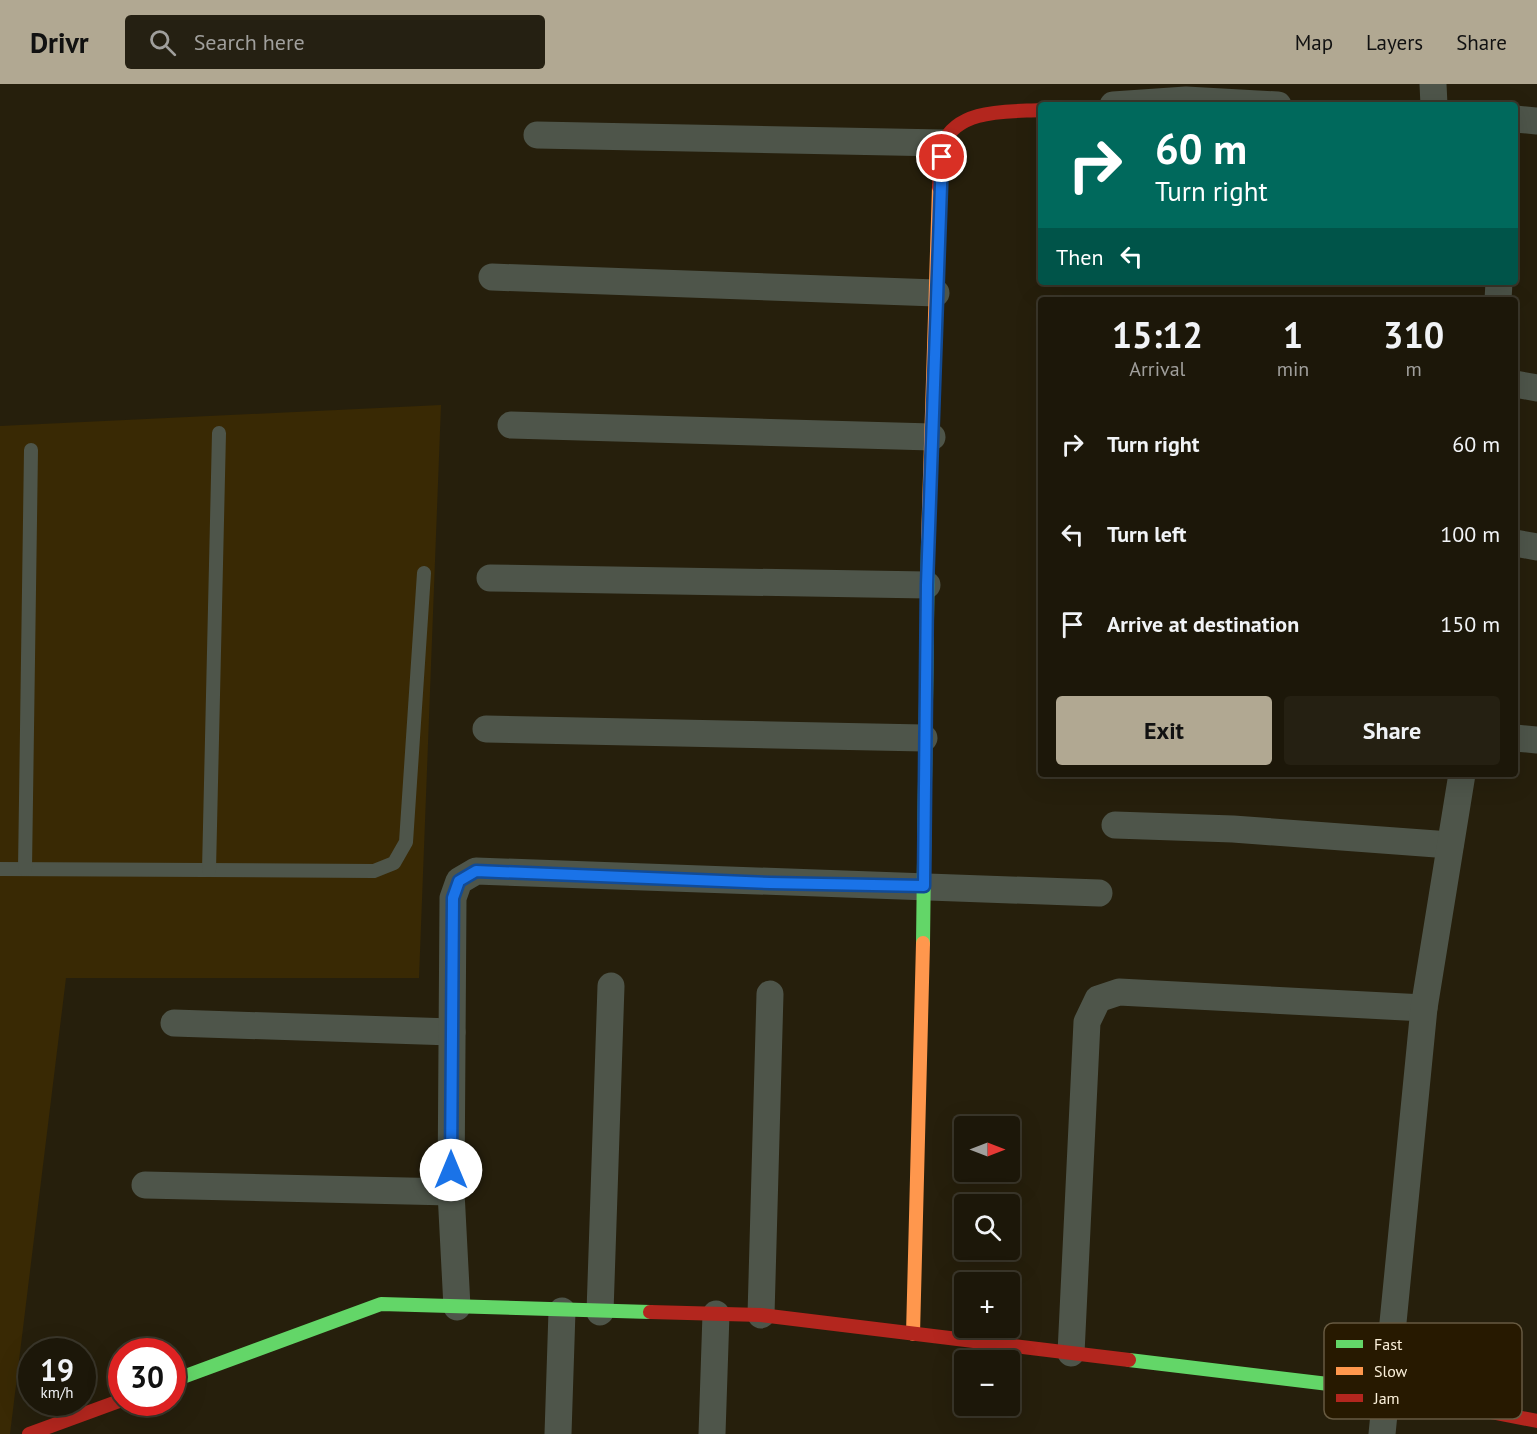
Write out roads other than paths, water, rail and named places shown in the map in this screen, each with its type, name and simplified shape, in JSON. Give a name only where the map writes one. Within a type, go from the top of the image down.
[{"type":"street","points":[[1433,84],[1434,102]]},
{"type":"street","points":[[1157,102],[1186,100],[1223,102]]},
{"type":"street","points":[[913,1334],[924,886],[927,585],[940,170],[943,143],[957,125],[981,115],[1038,110]]},
{"type":"street","points":[[1518,119],[1537,121]]},
{"type":"street","points":[[537,135],[943,143]]},
{"type":"street","points":[[492,277],[936,293]]},
{"type":"street","points":[[1518,385],[1537,388]]},
{"type":"street","points":[[511,425],[932,437]]},
{"type":"street","points":[[1518,544],[1537,547]]},
{"type":"street","points":[[490,578],[927,585]]},
{"type":"street","points":[[486,729],[924,738]]},
{"type":"street","points":[[1518,738],[1537,740]]},
{"type":"street","points":[[1394,1323],[1424,1008],[1461,777]]},
{"type":"street","points":[[1115,825],[1233,829],[1450,845]]},
{"type":"street","points":[[458,1307],[451,1192],[453,898],[459,881],[476,871],[1099,893]]},
{"type":"street","points":[[600,1312],[611,986]]},
{"type":"street","points":[[1071,1353],[1087,1022],[1098,999],[1119,992],[1424,1008]]},
{"type":"street","points":[[761,1315],[770,994]]},
{"type":"street","points":[[174,1023],[452,1032]]},
{"type":"street","points":[[145,1185],[451,1192]]},
{"type":"street","points":[[186,1376],[381,1304],[761,1315],[1324,1383]]},
{"type":"street","points":[[558,1434],[562,1311]]},
{"type":"street","points":[[712,1434],[716,1314]]},
{"type":"street","points":[[29,1434],[108,1405]]},
{"type":"street","points":[[1522,1418],[1537,1421]]},
{"type":"street","points":[[1382,1434],[1384,1419]]},
{"type":"lane","points":[[209,870],[219,433]]},
{"type":"lane","points":[[26,869],[31,450]]},
{"type":"lane","points":[[0,869],[374,871],[394,862],[406,842],[424,573]]}]
